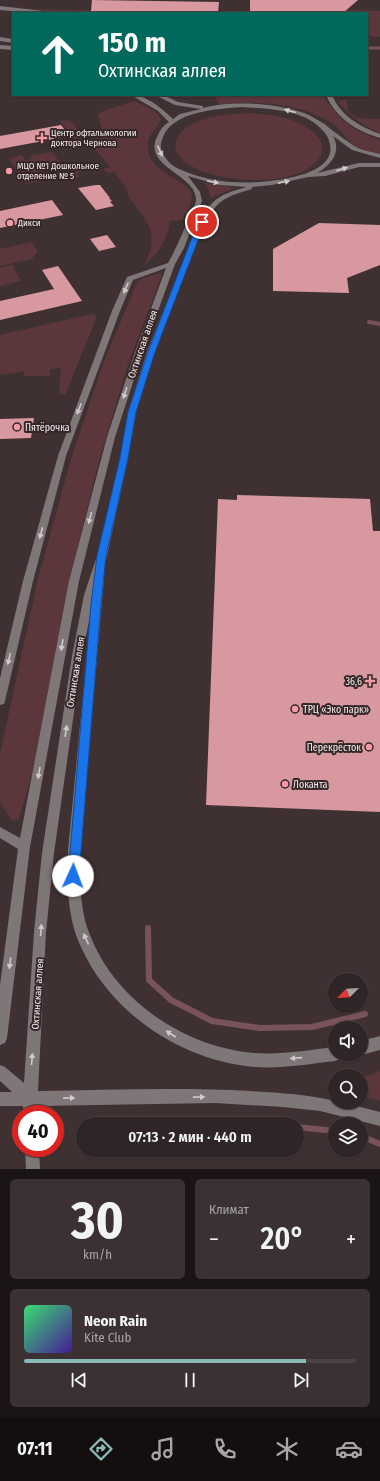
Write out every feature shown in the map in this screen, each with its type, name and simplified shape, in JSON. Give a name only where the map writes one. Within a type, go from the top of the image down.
[{"type":"street","points":[[0,8],[35,12]]},
{"type":"street","points":[[0,39],[12,41]]},
{"type":"street","points":[[0,47],[12,48]]},
{"type":"street","points":[[136,96],[160,110],[172,122]]},
{"type":"street","points":[[160,96],[178,104],[193,107],[247,105],[281,109],[310,119],[354,148],[380,156]]},
{"type":"street","points":[[330,97],[345,118],[356,126],[380,136]]},
{"type":"street","points":[[213,107],[183,116],[172,122],[164,129],[159,137],[157,145],[166,162],[176,169],[190,175],[224,184],[263,185],[290,181],[304,176],[323,166],[333,154],[333,141],[325,128]]},
{"type":"street","points":[[304,176],[325,174],[359,165],[380,165]]},
{"type":"street","name":"Охтинская аллея","points":[[0,1038],[24,848],[74,582],[111,437],[138,355],[171,264],[180,248],[199,201],[199,194],[196,187],[176,169]]},
{"type":"street","name":"Охтинская аллея","points":[[30,1105],[40,932],[48,853],[78,656],[89,595],[102,556],[124,458],[132,412],[151,352],[202,222],[210,207],[216,200],[232,193],[263,185]]},
{"type":"street","points":[[0,701],[28,580],[62,456],[116,311],[130,279],[171,264]]},
{"type":"street","points":[[102,556],[74,851],[73,876],[75,904],[84,935],[100,968],[116,991],[147,1018],[182,1041],[218,1054],[254,1060],[328,1055]]},
{"type":"street","points":[[0,832],[24,848]]},
{"type":"street","points":[[368,1046],[380,1043]]},
{"type":"street","points":[[0,1072],[30,1098]]},
{"type":"street","points":[[0,1100],[30,1098],[215,1096],[320,1104],[380,1119]]},
{"type":"street","points":[[32,1157],[33,1169]]},
{"type":"shaded area","points":[[0,5],[37,9],[128,12],[56,12]]},
{"type":"shaded area","points":[[344,10],[380,11],[380,37],[371,36],[368,34],[368,12],[343,12]]},
{"type":"shaded area","points":[[215,96],[324,96],[331,107],[349,125],[362,133],[380,140],[380,154],[359,148],[349,141],[333,124],[304,110],[276,104],[262,103],[219,104]]},
{"type":"shaded area","points":[[347,100],[348,109],[353,115],[362,118],[380,119],[380,133],[362,124],[352,116],[338,101]]},
{"type":"shaded area","points":[[135,101],[156,112],[161,119],[150,136],[148,143],[149,154],[153,163],[160,170],[185,185],[190,191],[192,197],[190,206],[182,220],[169,221],[168,232],[162,245],[154,256],[145,264],[152,243],[152,235],[147,222],[129,197],[126,187],[114,172],[108,173],[103,169],[110,167],[93,146],[85,147],[84,145],[95,139],[96,137],[91,132],[102,129],[98,115],[103,111]]},
{"type":"shaded area","points":[[250,113],[286,118],[303,125],[320,140],[322,145],[321,155],[311,167],[295,174],[275,179],[253,180],[209,174],[192,166],[178,154],[175,146],[177,138],[185,128],[193,123],[222,115]]},
{"type":"shaded area","points":[[60,121],[71,121],[82,136],[81,138],[74,139]]},
{"type":"shaded area","points":[[52,152],[64,168],[62,169],[66,170],[70,175],[57,176],[50,167],[38,170],[45,180],[26,184],[24,181],[28,180],[27,178],[23,179],[9,159],[21,155],[25,160],[31,159],[30,156]]},
{"type":"shaded area","points":[[76,163],[82,172],[77,173],[79,177],[63,180],[58,178],[74,175],[66,165]]},
{"type":"shaded area","points":[[204,183],[206,183],[235,188],[211,198]]},
{"type":"shaded area","points":[[32,242],[37,251],[32,259],[0,266],[0,249]]},
{"type":"shaded area","points":[[12,265],[21,281],[0,286],[0,268]]},
{"type":"shaded area","points":[[159,273],[162,275],[129,361],[100,457],[69,583],[33,769],[19,819],[12,821],[0,802],[0,754],[38,579],[72,456],[104,361],[137,283],[143,278]]},
{"type":"shaded area","points":[[92,314],[97,317],[65,395],[59,393],[61,368],[50,369],[50,376],[24,376],[24,371],[0,375],[0,335]]},
{"type":"shaded area","points":[[380,1071],[380,1101],[368,1098],[368,1075]]},
{"type":"building","points":[[92,0],[219,2],[218,12],[91,11]]},
{"type":"building","points":[[250,0],[358,0],[344,12],[250,12]]},
{"type":"building","points":[[61,125],[70,136],[0,149],[0,136]]},
{"type":"building","points":[[100,185],[114,206],[96,210],[78,188]]},
{"type":"building","points":[[52,200],[63,215],[0,228],[0,211]]},
{"type":"building","points":[[319,223],[380,225],[380,265],[347,278],[349,293],[273,291],[273,249]]},
{"type":"building","points":[[107,235],[116,247],[99,251],[90,239]]},
{"type":"building","points":[[58,266],[82,301],[0,320],[0,301],[54,289],[42,270]]},
{"type":"building","points":[[34,418],[31,438],[0,439],[0,419]]},
{"type":"building","name":"ТРЦ «Эко парк»","points":[[237,495],[370,499],[373,531],[380,531],[380,812],[206,805],[218,499],[237,500]]},
{"type":"waterway","points":[[368,48],[380,48]]},
{"type":"waterway","points":[[369,322],[380,324]]},
{"type":"waterway","points":[[148,928],[149,980],[171,1000],[212,1021],[260,1028],[312,1027],[365,1014]]},
{"type":"waterway","points":[[304,1128],[328,1130]]},
{"type":"waterway","points":[[368,1139],[380,1144]]},
{"type":"place","name":"Центр офтальмологии доктора Чернова","points":[[42,138]]},
{"type":"place","name":"МЦО №1 Дошкольное отделение № 5","points":[[9,171]]},
{"type":"place","name":"Дикси","points":[[10,223]]},
{"type":"place","name":"Пятёрочка","points":[[17,427]]},
{"type":"place","name":"36,6","points":[[370,681]]},
{"type":"place","name":"ТРЦ «Эко парк»","points":[[295,709]]},
{"type":"place","name":"Перекрёсток","points":[[369,747]]},
{"type":"place","name":"Локанта","points":[[285,784]]},
{"type":"route","points":[[73,876],[96,604],[102,556],[124,458],[132,412],[151,352],[202,222]]}]
